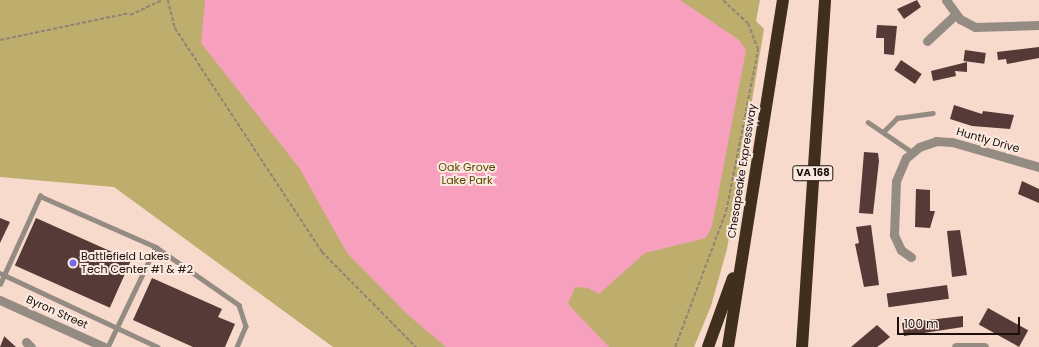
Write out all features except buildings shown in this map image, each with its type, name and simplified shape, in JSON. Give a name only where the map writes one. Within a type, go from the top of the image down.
[{"type":"highway","name":"Chesapeake Expressway","points":[[728,347],[783,0]]},
{"type":"highway","name":"VA 168","points":[[802,347],[825,0]]},
{"type":"highway","points":[[708,347],[742,252]]},
{"type":"street","points":[[946,0],[955,14],[983,29],[1039,25]]},
{"type":"street","points":[[927,41],[955,14]]},
{"type":"street","name":"Huntly Drive","points":[[911,153],[927,143],[943,140],[1039,168]]},
{"type":"street","points":[[911,153],[896,180],[893,228],[896,243],[911,257]]},
{"type":"street","name":"Byron Street","points":[[0,300],[104,347]]},
{"type":"street","points":[[956,347],[984,347]]},
{"type":"lane","points":[[883,132],[897,118],[933,113]]},
{"type":"lane","points":[[868,122],[911,153]]},
{"type":"lane","points":[[0,284],[2,274],[40,196],[156,247],[239,305],[246,326],[237,347]]},
{"type":"lane","points":[[108,347],[156,247]]},
{"type":"lane","points":[[2,274],[158,347]]},
{"type":"path","points":[[0,40],[129,14],[146,9],[162,0]]},
{"type":"path","points":[[168,0],[175,28],[322,252],[416,347]]},
{"type":"path","points":[[675,347],[726,211],[758,50],[748,24],[722,0]]},
{"type":"green space","name":"Oak Grove Lake Park","points":[[0,0],[760,0],[756,21],[764,29],[727,249],[711,306],[694,347],[333,347],[114,187],[0,177]]},
{"type":"shaded area","name":"Oak Grove Lake Park","points":[[205,0],[680,0],[739,40],[746,50],[712,226],[706,238],[645,253],[599,294],[588,288],[575,287],[568,304],[609,347],[446,347],[408,315],[347,253],[300,169],[201,43]]},
{"type":"place","name":"Battlefield Lakes Tech Center #1 & #2","points":[[73,263]]}]
